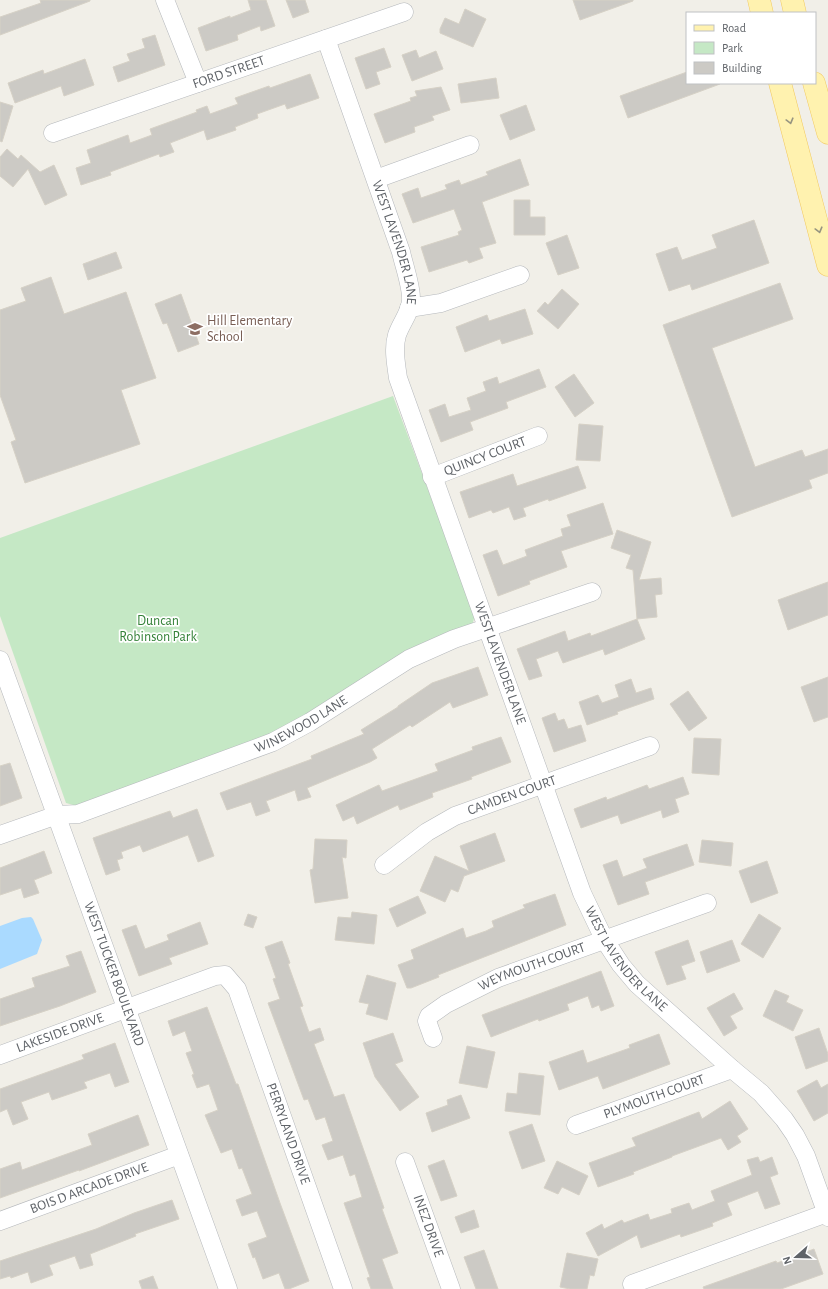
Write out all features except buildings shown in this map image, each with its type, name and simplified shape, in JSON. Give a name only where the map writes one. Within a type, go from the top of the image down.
[{"type":"main road","points":[[759,0],[762,12]]},
{"type":"main road","points":[[792,0],[795,12]]},
{"type":"main road","points":[[780,84],[828,265]]},
{"type":"main road","points":[[814,84],[828,133]]},
{"type":"street","points":[[165,0],[198,83]]},
{"type":"street","name":"FORD STREET","points":[[53,133],[404,12]]},
{"type":"street","name":"WEST LAVENDER LANE","points":[[326,39],[401,252],[411,300],[397,336],[396,358],[398,378],[582,893],[604,939],[621,965],[638,984],[732,1069],[761,1093],[784,1119],[795,1135],[806,1156],[827,1215]]},
{"type":"street","points":[[376,179],[470,145]]},
{"type":"street","points":[[409,308],[441,303],[520,275]]},
{"type":"street","name":"QUINCY COURT","points":[[432,476],[538,436]]},
{"type":"street","name":"WINEWOOD LANE","points":[[0,836],[57,815],[78,814],[272,742],[310,722],[409,659],[454,639],[592,592]]},
{"type":"street","name":"WEST TUCKER BOULEVARD","points":[[0,660],[228,1289]]},
{"type":"street","name":"CAMDEN COURT","points":[[384,865],[427,832],[455,816],[650,746]]},
{"type":"street","name":"WEYMOUTH COURT","points":[[433,1038],[427,1021],[429,1016],[446,1004],[498,978],[707,903]]},
{"type":"street","name":"LAKESIDE DRIVE","points":[[0,1055],[215,976],[225,975],[231,980]]},
{"type":"street","name":"PERRYLAND DRIVE","points":[[231,980],[237,989],[343,1289]]},
{"type":"street","name":"PLYMOUTH COURT","points":[[576,1125],[732,1069]]},
{"type":"street","name":"BOIS D ARCADE DRIVE","points":[[0,1221],[179,1155]]},
{"type":"street","name":"INEZ DRIVE","points":[[405,1162],[451,1289]]},
{"type":"street","points":[[632,1284],[827,1215]]},
{"type":"green space","name":"Duncan Robinson Park","points":[[393,396],[475,615],[472,626],[280,732],[77,806],[66,803],[0,616],[0,538]]},
{"type":"water","points":[[31,917],[42,940],[37,954],[0,969],[0,926],[22,918]]},
{"type":"place","name":"Hill Elementary School","points":[[195,329]]}]
